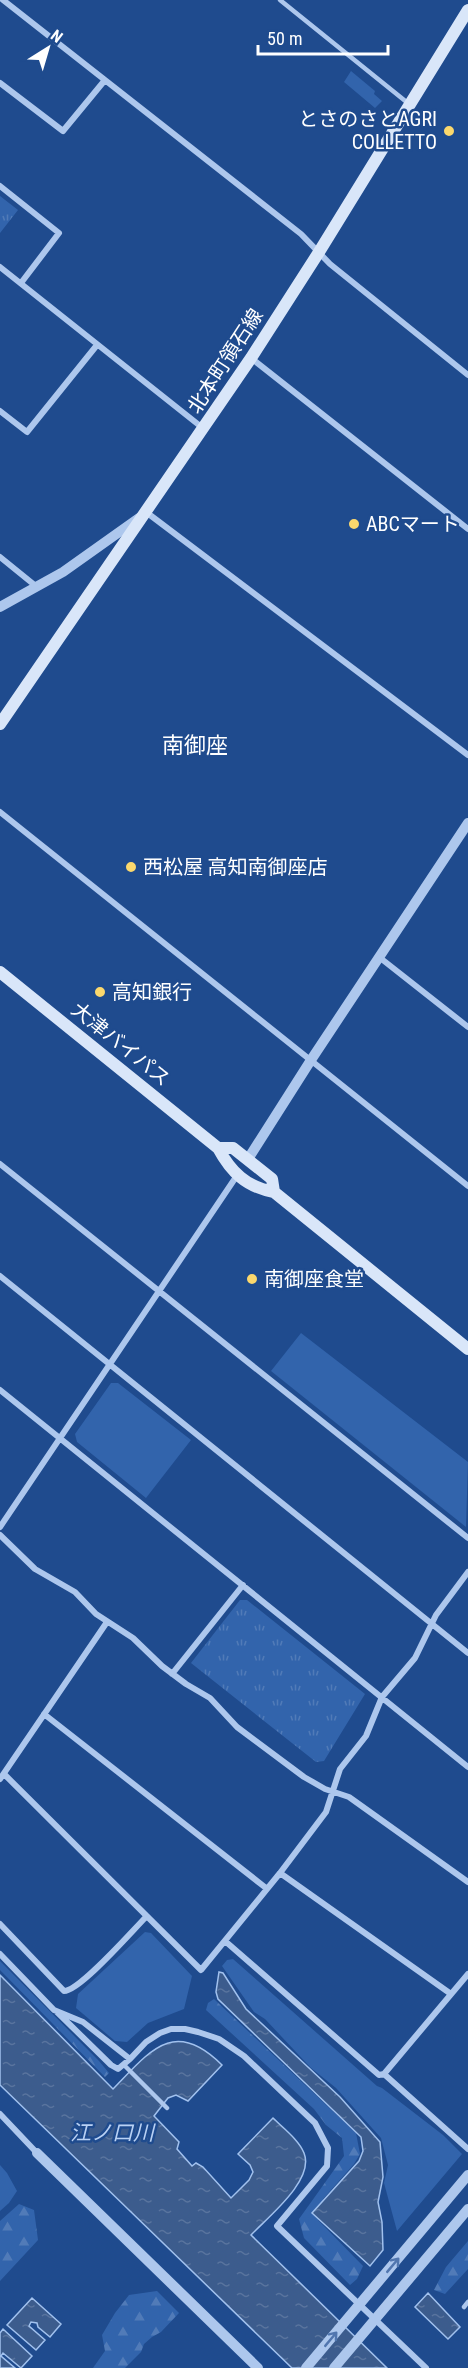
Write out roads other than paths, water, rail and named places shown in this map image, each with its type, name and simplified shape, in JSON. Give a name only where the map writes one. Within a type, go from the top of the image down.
[{"type":"main road","name":"北本町領石線","points":[[0,724],[251,358],[468,10]]},
{"type":"main road","name":"大津バイパス","points":[[0,972],[218,1148],[228,1166],[256,1189],[274,1192],[468,1349]]},
{"type":"main road","name":"大津バイパス","points":[[218,1148],[233,1148],[248,1159],[272,1179],[274,1192]]},
{"type":"street","points":[[3,0],[301,234],[330,264],[468,375]]},
{"type":"street","points":[[0,83],[63,131],[105,80]]},
{"type":"street","points":[[0,186],[59,233],[21,283]]},
{"type":"street","points":[[0,267],[204,429]]},
{"type":"street","points":[[0,411],[27,432],[97,345]]},
{"type":"street","points":[[251,358],[468,529]]},
{"type":"street","points":[[0,607],[38,587],[97,549],[146,512],[468,755]]},
{"type":"street","points":[[0,557],[38,587]]},
{"type":"street","points":[[0,812],[468,1186]]},
{"type":"street","points":[[248,1159],[468,823]]},
{"type":"street","points":[[379,957],[468,1027]]},
{"type":"street","points":[[0,1164],[468,1539]]},
{"type":"street","points":[[0,1527],[238,1174]]},
{"type":"street","points":[[0,1276],[468,1653]]},
{"type":"street","points":[[0,1390],[468,1767]]},
{"type":"street","points":[[0,1535],[35,1569],[69,1588],[107,1622],[133,1638],[172,1674],[210,1698],[237,1726],[304,1777],[349,1797],[468,1882]]},
{"type":"street","points":[[107,1622],[2,1776],[201,1970],[326,1812],[340,1769],[366,1736],[382,1697],[419,1651],[431,1623],[468,1572]]},
{"type":"street","points":[[172,1674],[243,1585]]},
{"type":"street","points":[[44,1714],[266,1888]]},
{"type":"street","points":[[280,1873],[451,1994]]},
{"type":"street","points":[[0,1924],[64,1991],[70,1991],[86,1978],[146,1917]]},
{"type":"street","points":[[225,1941],[379,2075],[384,2074],[468,2149]]},
{"type":"street","points":[[0,1954],[54,2010],[111,2065],[118,2069],[126,2067],[146,2042],[160,2033],[171,2029],[198,2032],[219,2039],[244,2056],[315,2123],[328,2148],[327,2166],[277,2226],[358,2307],[426,2368]]},
{"type":"street","points":[[384,2074],[468,1974]]},
{"type":"street","points":[[54,2010],[83,2022],[130,2060]]},
{"type":"street","points":[[0,2114],[37,2153],[258,2368]]},
{"type":"street","points":[[306,2368],[468,2175]]},
{"type":"street","points":[[334,2368],[468,2209]]},
{"type":"lane","points":[[280,0],[409,104]]},
{"type":"lane","points":[[126,2067],[167,2108]]},
{"type":"lane","points":[[464,2307],[468,2302]]},
{"type":"water","points":[[219,1972],[223,1973],[246,2009],[340,2097],[380,2142],[383,2177],[378,2202],[382,2222],[383,2250],[370,2266],[312,2213],[359,2161],[363,2151],[361,2137],[218,1999],[216,1992]]},
{"type":"water","name":"江ノ口川","points":[[0,1975],[113,2089],[151,2052],[176,2041],[190,2043],[205,2051],[222,2065],[188,2101],[176,2095],[168,2098],[154,2116],[179,2142],[177,2149],[192,2166],[196,2163],[203,2167],[231,2198],[249,2180],[253,2172],[250,2165],[238,2154],[273,2118],[290,2134],[304,2153],[306,2164],[303,2175],[288,2197],[251,2235],[387,2368],[292,2368],[0,2085]]},
{"type":"water","points":[[428,2293],[460,2327],[448,2339],[415,2307]]},
{"type":"water","points":[[32,2298],[61,2324],[50,2337],[38,2327],[37,2323],[31,2322],[29,2326],[45,2340],[36,2350],[7,2325]]},
{"type":"water","points":[[3,2329],[32,2356],[21,2368],[3,2353],[1,2356],[15,2368],[0,2368],[0,2333]]},
{"type":"place","name":"とさのさとAGRI COLLETTO","points":[[449,131]]},
{"type":"place","name":"ABCマート","points":[[354,524]]},
{"type":"place","name":"西松屋 高知南御座店","points":[[131,867]]},
{"type":"place","name":"高知銀行","points":[[100,992]]},
{"type":"place","name":"南御座食堂","points":[[252,1279]]},
{"type":"district","name":"南御座","points":[[195,745]]}]
